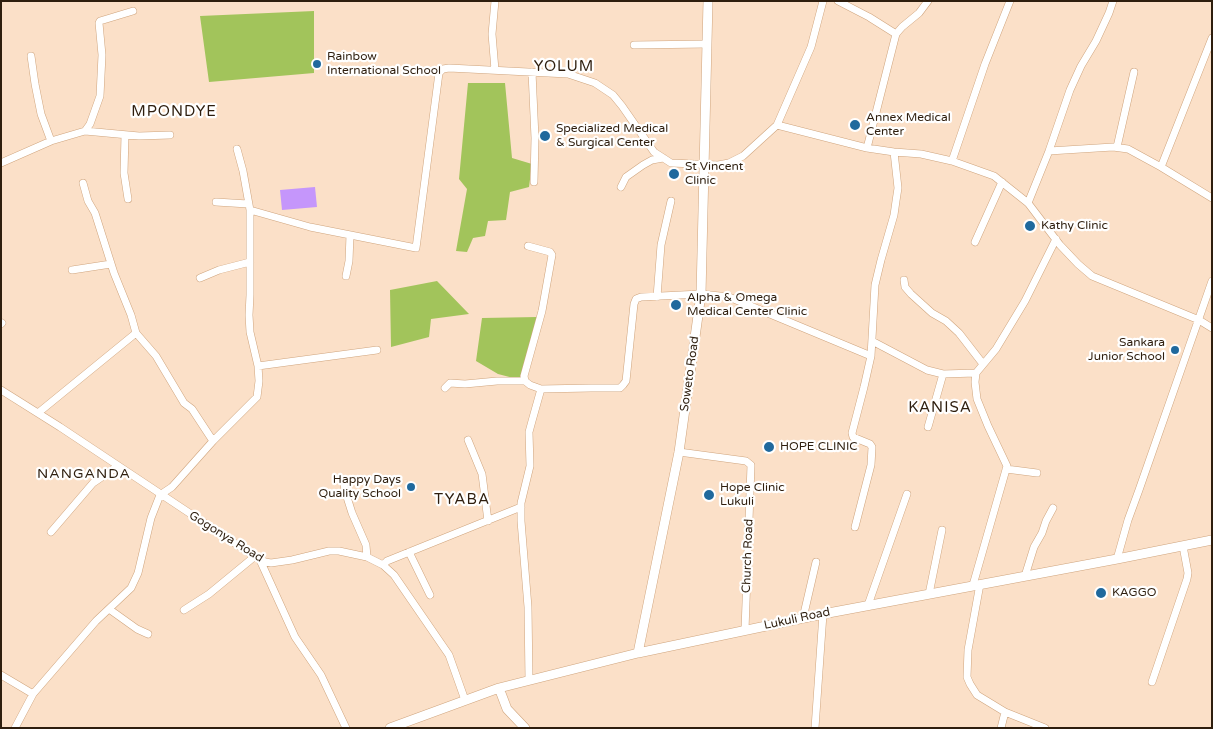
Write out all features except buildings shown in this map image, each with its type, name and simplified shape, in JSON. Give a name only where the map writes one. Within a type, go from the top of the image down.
[{"type":"street","points":[[495,1],[492,34],[495,70]]},
{"type":"street","name":"Soweto Road","points":[[638,653],[679,452],[701,294],[708,1]]},
{"type":"street","points":[[216,202],[249,207],[310,227],[416,248],[439,73],[443,69],[449,68],[568,74],[595,83],[613,95],[654,152],[662,158],[671,163],[718,165],[728,163],[743,156],[777,125],[811,47],[823,1]]},
{"type":"street","points":[[838,1],[896,34]]},
{"type":"street","points":[[867,148],[896,34],[919,14],[928,1]]},
{"type":"street","points":[[952,161],[985,64],[1010,1]]},
{"type":"street","points":[[1028,203],[1075,78],[1096,41],[1113,1]]},
{"type":"street","points":[[85,131],[90,124],[100,96],[102,55],[99,23],[100,21],[132,11]]},
{"type":"street","points":[[1161,167],[1212,38]]},
{"type":"street","points":[[634,46],[707,44]]},
{"type":"street","points":[[31,56],[41,114],[51,142]]},
{"type":"street","points":[[532,72],[535,138],[534,182]]},
{"type":"street","points":[[1117,147],[1134,72]]},
{"type":"street","points":[[777,125],[867,148],[921,154],[952,161],[991,175],[1028,203],[1056,239],[1078,264],[1092,276],[1198,320],[1212,328]]},
{"type":"street","points":[[1,163],[51,142],[85,131],[139,136],[170,135]]},
{"type":"street","points":[[124,135],[124,173],[128,199]]},
{"type":"street","points":[[1049,151],[1117,147],[1128,149],[1212,198]]},
{"type":"street","points":[[16,728],[33,694],[91,627],[132,588],[138,573],[151,518],[160,495],[172,487],[257,397],[258,366],[250,332],[249,315],[249,207],[237,149]]},
{"type":"street","points":[[855,527],[871,465],[872,447],[853,437],[852,433],[871,356],[875,285],[880,260],[894,215],[898,188],[894,152]]},
{"type":"street","points":[[621,187],[626,177],[652,160],[662,158]]},
{"type":"street","points":[[83,182],[88,201],[95,213],[110,264],[131,315],[136,333],[156,356],[184,403],[192,409],[214,441]]},
{"type":"street","points":[[975,242],[1002,182]]},
{"type":"street","points":[[657,297],[661,245],[671,201]]},
{"type":"street","points":[[346,276],[349,261],[350,235]]},
{"type":"street","points":[[1045,728],[1005,712],[977,695],[968,678],[968,650],[977,584],[1007,466],[977,399],[976,373],[996,349],[1025,302],[1056,239]]},
{"type":"street","points":[[525,381],[524,376],[542,311],[552,254],[528,246]]},
{"type":"street","points":[[200,278],[219,270],[250,262]]},
{"type":"street","points":[[72,270],[110,264]]},
{"type":"street","points":[[904,280],[911,294],[932,313],[946,321],[959,333],[983,364]]},
{"type":"street","points":[[1117,559],[1138,490],[1212,281]]},
{"type":"street","points":[[445,388],[450,383],[525,381],[541,390],[620,388],[626,381],[634,304],[640,297],[701,294],[729,297],[871,356]]},
{"type":"street","points":[[38,413],[136,333]]},
{"type":"street","points":[[872,341],[928,370],[942,374],[976,373]]},
{"type":"street","points":[[258,366],[377,350]]},
{"type":"street","points":[[928,427],[942,374]]},
{"type":"street","name":"Gogonya Road","points":[[1,390],[257,558],[271,563],[329,551],[339,551],[366,557],[383,565],[394,575],[449,655],[466,700]]},
{"type":"street","points":[[529,680],[528,607],[521,503],[530,466],[532,420],[541,390]]},
{"type":"street","points":[[468,440],[482,474],[488,521]]},
{"type":"street","name":"Church Road","points":[[679,452],[746,461],[751,465],[745,630]]},
{"type":"street","points":[[51,532],[92,483],[118,466]]},
{"type":"street","points":[[1006,469],[1036,473]]},
{"type":"street","points":[[343,480],[352,513],[366,545],[366,557]]},
{"type":"street","points":[[868,605],[907,494]]},
{"type":"street","points":[[383,565],[387,561],[521,507]]},
{"type":"street","points":[[1025,576],[1034,547],[1053,508]]},
{"type":"street","points":[[929,594],[942,530]]},
{"type":"street","name":"Lukuli Road","points":[[390,728],[499,688],[638,653],[868,605],[1212,540]]},
{"type":"street","points":[[1152,682],[1188,574],[1183,546]]},
{"type":"street","points":[[409,552],[430,595]]},
{"type":"street","points":[[184,610],[257,558],[294,637],[321,675],[346,728]]},
{"type":"street","points":[[803,618],[816,562]]},
{"type":"street","points":[[109,609],[137,629],[148,634]]},
{"type":"street","points":[[815,728],[823,614]]},
{"type":"street","points":[[1,675],[33,694]]},
{"type":"street","points":[[499,688],[507,709],[525,728]]},
{"type":"street","points":[[1001,728],[1005,712]]},
{"type":"green space","points":[[314,11],[314,73],[209,82],[200,16]]},
{"type":"green space","points":[[468,83],[505,83],[512,158],[532,164],[529,187],[510,192],[506,220],[488,221],[485,236],[473,238],[467,252],[456,251],[467,189],[459,179]]},
{"type":"green space","points":[[437,281],[469,314],[431,319],[429,337],[391,347],[390,290]]},
{"type":"green space","points":[[538,317],[521,380],[498,374],[476,361],[482,318]]},
{"type":"shaded area","points":[[315,187],[317,207],[282,210],[280,190]]},
{"type":"place","name":"Rainbow International School","points":[[317,64]]},
{"type":"place","name":"Annex Medical Center","points":[[855,125]]},
{"type":"place","name":"Specialized Medical & Surgical Center","points":[[545,136]]},
{"type":"place","name":"St Vincent Clinic","points":[[674,174]]},
{"type":"place","name":"Kathy Clinic","points":[[1030,226]]},
{"type":"place","name":"Alpha & Omega Medical Center Clinic","points":[[676,305]]},
{"type":"place","name":"Sankara Junior School","points":[[1175,350]]},
{"type":"place","name":"HOPE CLINIC","points":[[769,447]]},
{"type":"place","name":"Happy Days Quality School","points":[[411,487]]},
{"type":"place","name":"Hope Clinic Lukuli","points":[[709,495]]},
{"type":"place","name":"KAGGO","points":[[1101,593]]},
{"type":"district","name":"YOLUM","points":[[564,67]]},
{"type":"district","name":"MPONDYE","points":[[174,112]]},
{"type":"district","name":"KANISA","points":[[940,408]]},
{"type":"district","name":"NANGANDA","points":[[84,474]]},
{"type":"district","name":"TYABA","points":[[462,500]]}]
